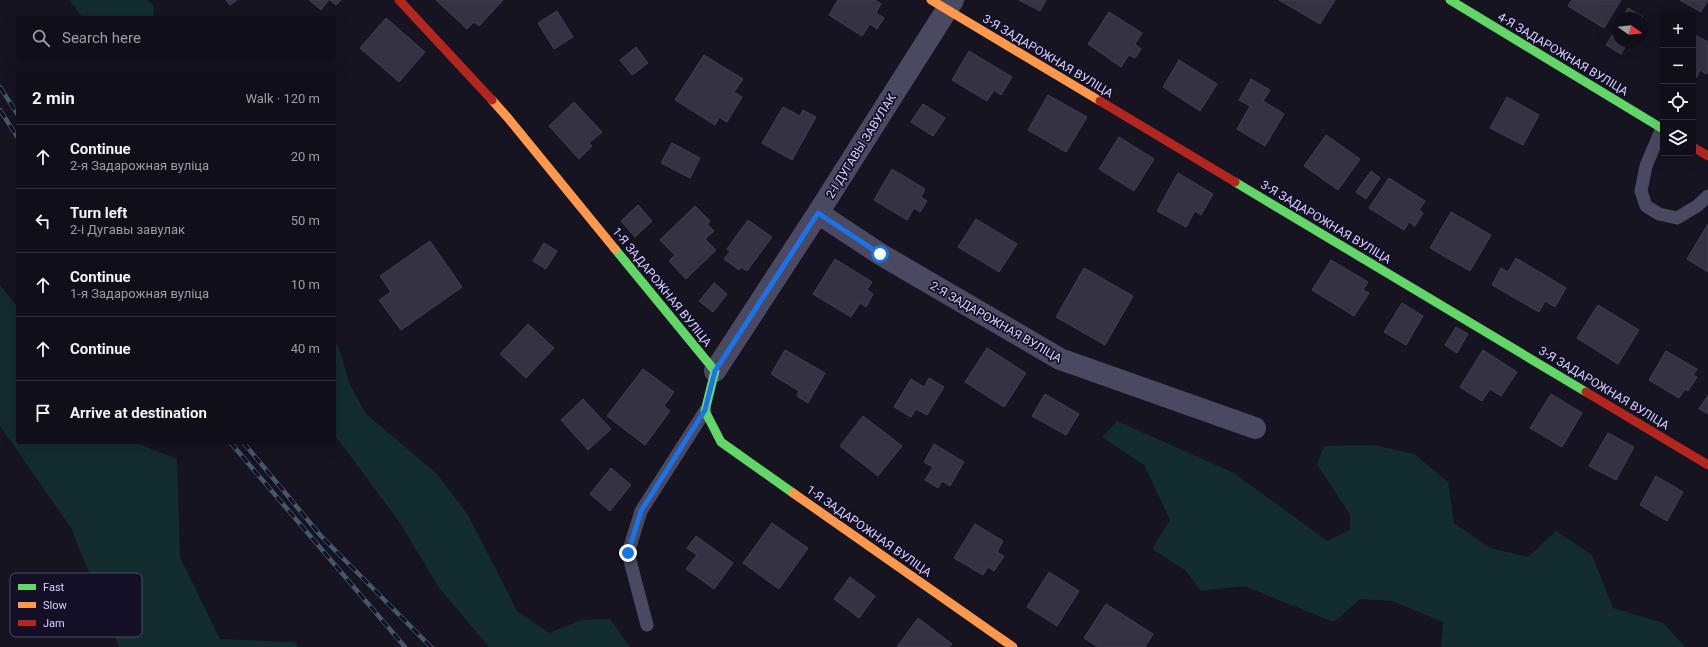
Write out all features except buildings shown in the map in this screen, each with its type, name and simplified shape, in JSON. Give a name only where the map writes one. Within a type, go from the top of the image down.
[{"type":"street","name":"1-Я ЗАДАРОЖНАЯ ВУЛІЦА","points":[[399,0],[508,118],[715,371]]},
{"type":"street","name":"4-Я ЗАДАРОЖНАЯ ВУЛІЦА","points":[[1450,0],[1660,126]]},
{"type":"street","name":"2-І ДУГАВЫ ЗАВУЛАК","points":[[715,371],[818,213],[944,3]]},
{"type":"street","name":"3-Я ЗАДАРОЖНАЯ ВУЛІЦА","points":[[944,3],[1708,465]]},
{"type":"street","points":[[1696,149],[1708,156]]},
{"type":"street","name":"2-Я ЗАДАРОЖНАЯ ВУЛІЦА","points":[[818,213],[880,254],[1060,359],[1254,428]]},
{"type":"street","points":[[705,410],[715,371]]},
{"type":"street","name":"1-Я ЗАДАРОЖНАЯ ВУЛІЦА","points":[[705,410],[722,442],[1014,647]]},
{"type":"lane","points":[[1660,135],[1646,166],[1641,191],[1646,206],[1659,214],[1677,218],[1697,206],[1708,196]]},
{"type":"lane","points":[[648,625],[628,553],[641,511],[705,410]]},
{"type":"green space","points":[[69,0],[148,0],[154,6],[153,16],[81,16]]},
{"type":"green space","points":[[0,285],[16,305],[16,444],[139,444],[177,459],[180,557],[220,639],[294,642],[299,647],[119,647],[115,637],[142,637],[142,573],[89,573],[71,528],[0,426]]},
{"type":"green space","points":[[336,344],[338,345],[350,385],[366,414],[437,474],[468,515],[517,611],[549,633],[582,620],[610,619],[630,647],[489,647],[440,589],[398,520],[336,437]]},
{"type":"green space","points":[[1117,421],[1234,473],[1327,541],[1350,530],[1350,515],[1317,464],[1324,446],[1374,445],[1414,454],[1448,482],[1454,523],[1490,548],[1528,557],[1556,531],[1592,555],[1613,608],[1663,623],[1685,647],[1441,647],[1443,622],[1392,601],[1360,599],[1334,622],[1244,586],[1201,591],[1186,571],[1152,549],[1170,520],[1144,465],[1102,437]]},
{"type":"railway","points":[[0,87],[16,112]]},
{"type":"railway","points":[[0,110],[16,135]]},
{"type":"railway","points":[[232,444],[405,647]]},
{"type":"railway","points":[[245,444],[321,536],[431,647]]},
{"type":"traffic: fast","points":[[1450,0],[1660,127]]},
{"type":"traffic: fast","points":[[1235,182],[1586,392]]},
{"type":"traffic: fast","points":[[615,249],[715,371],[705,411],[721,442],[793,493]]},
{"type":"traffic: slow","points":[[931,0],[1100,101]]},
{"type":"traffic: slow","points":[[492,100],[615,249]]},
{"type":"traffic: slow","points":[[793,493],[1013,647]]},
{"type":"traffic: jam","points":[[399,0],[492,100]]},
{"type":"traffic: jam","points":[[1100,101],[1235,182]]},
{"type":"traffic: jam","points":[[1696,149],[1708,156]]},
{"type":"traffic: jam","points":[[1586,392],[1708,465]]},
{"type":"route","points":[[628,553],[641,511],[705,410],[715,371],[818,213],[880,254]]}]
